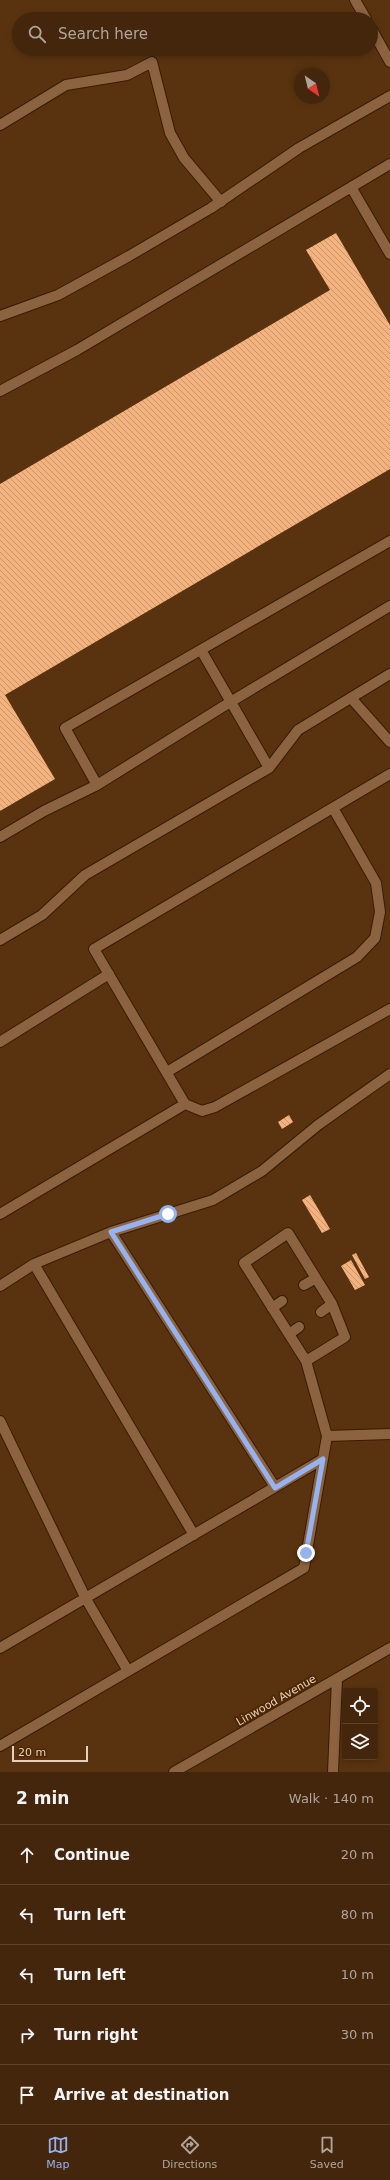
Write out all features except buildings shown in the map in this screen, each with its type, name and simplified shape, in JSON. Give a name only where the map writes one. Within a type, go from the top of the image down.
[{"type":"street","points":[[355,0],[362,12]]},
{"type":"street","points":[[378,41],[390,62]]},
{"type":"street","points":[[0,125],[66,85],[127,75],[152,62],[170,132],[184,158],[221,202]]},
{"type":"street","points":[[0,316],[58,295],[221,202],[299,148],[390,96]]},
{"type":"street","points":[[0,391],[77,350],[390,164]]},
{"type":"street","points":[[351,188],[390,254]]},
{"type":"street","points":[[97,785],[65,728],[390,541]]},
{"type":"street","points":[[0,837],[44,811],[97,785],[232,700],[390,606]]},
{"type":"street","points":[[201,650],[232,700],[269,768]]},
{"type":"street","points":[[0,940],[42,915],[85,875],[269,768],[298,730],[390,674]]},
{"type":"street","points":[[351,698],[390,742]]},
{"type":"street","points":[[390,774],[94,949],[185,1104],[202,1111],[215,1107],[390,1009]]},
{"type":"street","points":[[167,1072],[357,957],[375,938],[380,912],[376,883],[333,808]]},
{"type":"street","points":[[0,1042],[109,974]]},
{"type":"street","points":[[0,1286],[34,1264],[111,1232],[212,1200],[262,1171],[318,1125],[390,1074]]},
{"type":"street","points":[[0,1214],[185,1104]]},
{"type":"street","points":[[111,1232],[275,1488]]},
{"type":"street","points":[[0,1746],[304,1568],[327,1436],[306,1361],[244,1263],[288,1233],[332,1304],[345,1337],[306,1361]]},
{"type":"street","points":[[34,1264],[194,1535]]},
{"type":"street","points":[[304,1286],[316,1278]]},
{"type":"street","points":[[272,1308],[282,1301]]},
{"type":"street","points":[[321,1312],[332,1304]]},
{"type":"street","points":[[289,1334],[299,1327]]},
{"type":"street","points":[[0,1421],[86,1599],[128,1671]]},
{"type":"street","points":[[327,1436],[390,1434]]},
{"type":"street","points":[[0,1648],[323,1459]]},
{"type":"street","name":"Linwood Avenue","points":[[174,1772],[390,1648]]},
{"type":"street","points":[[333,1772],[337,1679]]},
{"type":"route","points":[[168,1214],[111,1232],[275,1488],[323,1459],[306,1553]]}]
